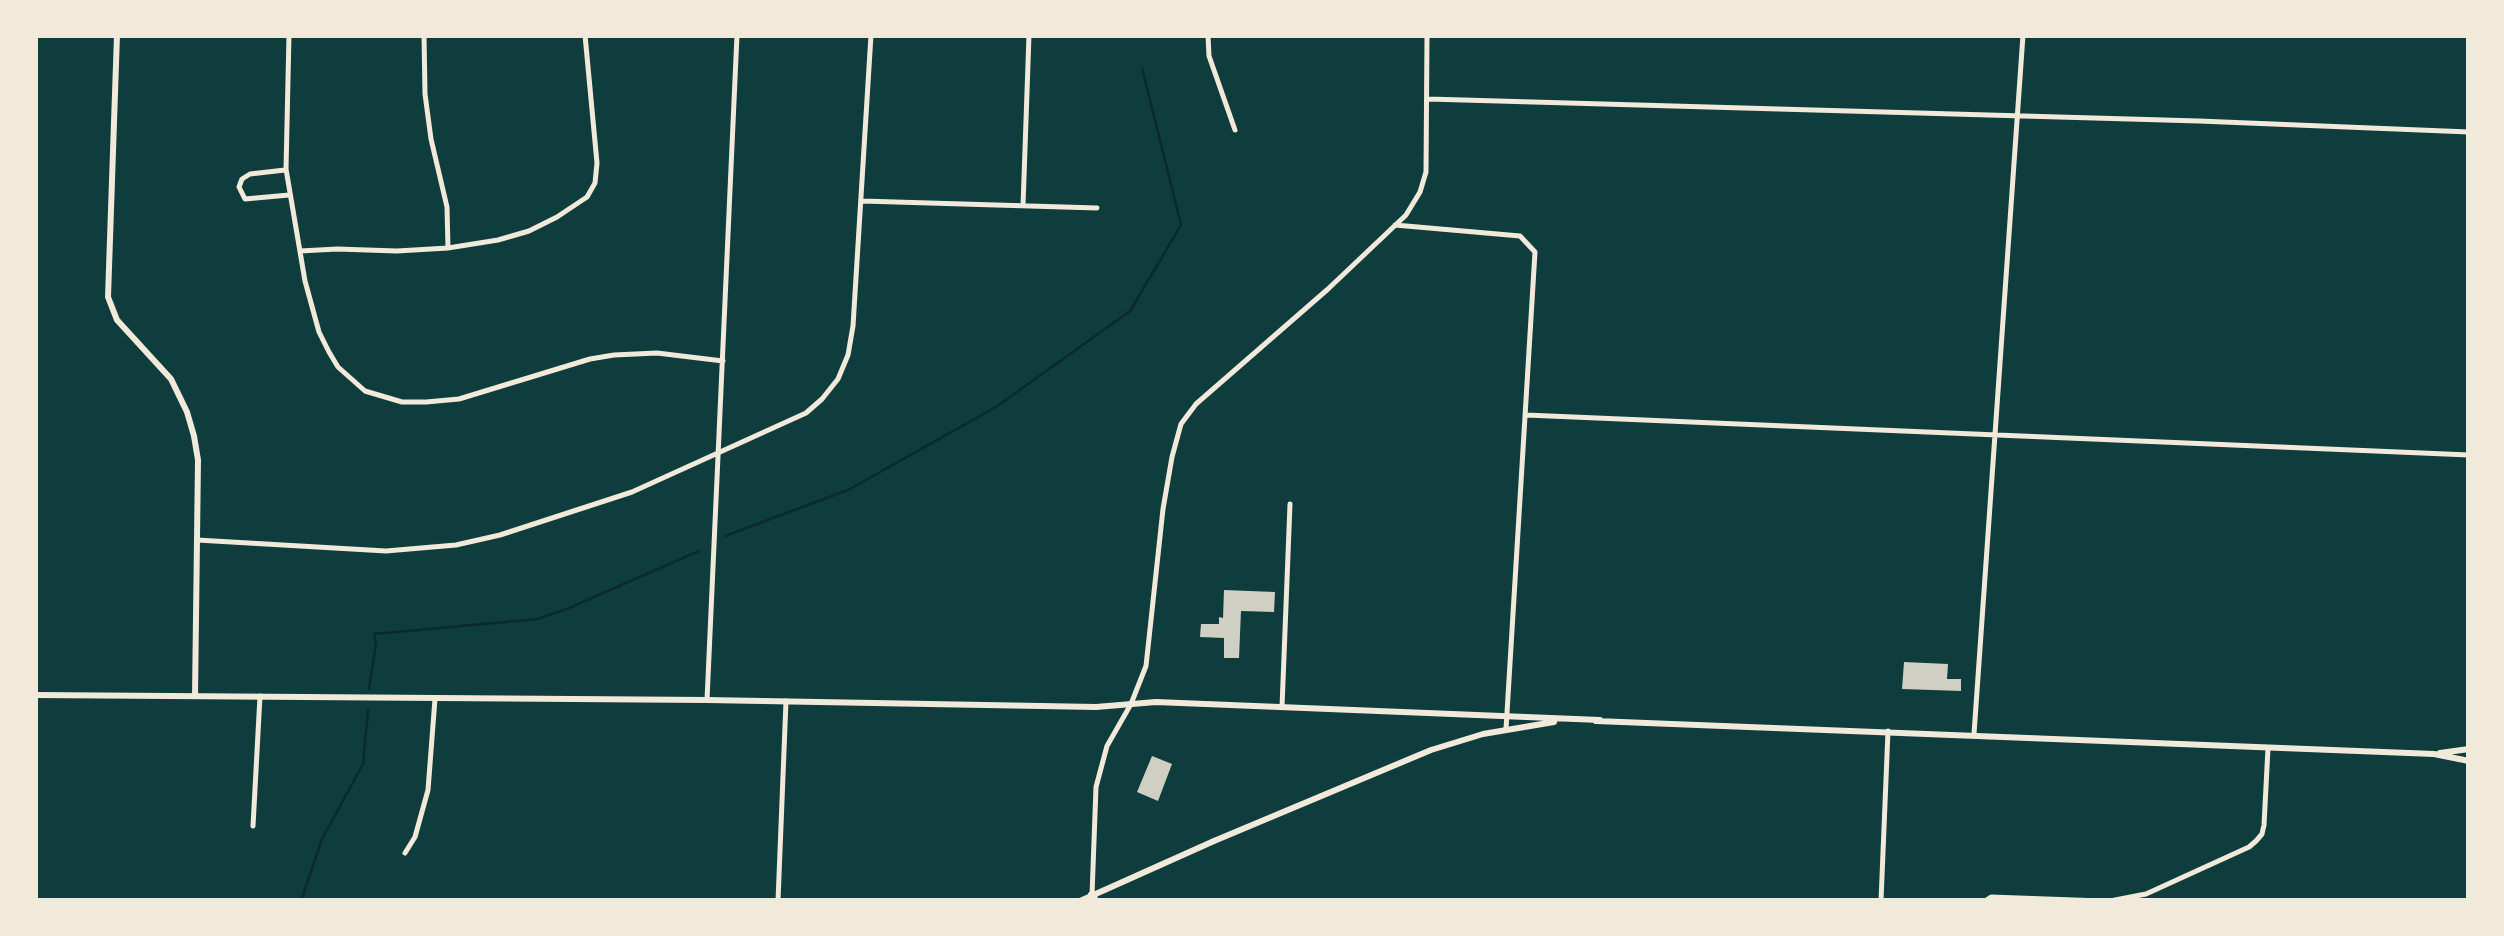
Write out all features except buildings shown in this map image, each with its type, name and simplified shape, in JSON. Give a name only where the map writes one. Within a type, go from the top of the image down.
[{"type":"street","points":[[117,35],[108,297],[117,320],[171,379],[194,436],[198,460],[195,696]]},
{"type":"street","points":[[289,35],[286,170],[300,251],[318,332],[338,367],[365,391],[402,402],[426,402],[459,399],[614,355],[657,353],[722,361]]},
{"type":"street","points":[[424,35],[425,94],[448,207],[448,248]]},
{"type":"street","points":[[300,251],[396,252],[498,240],[528,231],[587,198],[594,186],[598,163],[585,35]]},
{"type":"street","points":[[707,700],[737,35]]},
{"type":"street","points":[[197,540],[386,551],[456,545],[500,535],[632,492],[806,413],[838,379],[853,326],[871,35]]},
{"type":"street","points":[[1024,206],[1030,35]]},
{"type":"street","points":[[1208,35],[1210,56],[1235,130]]},
{"type":"street","points":[[1093,899],[1100,766],[1132,704],[1149,650],[1163,508],[1181,424],[1196,404],[1406,215],[1426,172],[1427,35]]},
{"type":"street","points":[[1974,734],[2023,35]]},
{"type":"street","points":[[1428,99],[2469,132]]},
{"type":"street","points":[[286,170],[250,174],[238,187],[244,199],[289,195]]},
{"type":"street","points":[[862,202],[1097,208]]},
{"type":"street","points":[[1395,226],[1520,236],[1535,252],[1506,730]]},
{"type":"street","points":[[1526,415],[2469,455]]},
{"type":"street","points":[[1282,706],[1290,504]]},
{"type":"street","points":[[35,694],[1096,707],[1156,702],[2434,754],[2469,760]]},
{"type":"street","points":[[253,826],[260,696]]},
{"type":"street","points":[[405,853],[415,837],[428,790],[435,699]]},
{"type":"street","points":[[778,901],[786,702]]},
{"type":"street","points":[[1080,901],[1093,899],[1419,754],[1483,734],[1546,722],[1600,720]]},
{"type":"street","points":[[1881,901],[1888,731]]},
{"type":"street","points":[[2110,901],[2146,894],[2249,848],[2262,834],[2264,825],[2268,748]]},
{"type":"street","points":[[2434,754],[2469,748]]},
{"type":"street","points":[[1985,901],[2102,901]]},
{"type":"waterway","points":[[725,536],[848,490],[996,407],[1130,311],[1181,225],[1142,68]]},
{"type":"waterway","points":[[369,689],[374,634],[538,619],[699,551]]},
{"type":"waterway","points":[[301,901],[322,839],[363,764],[368,710]]}]
